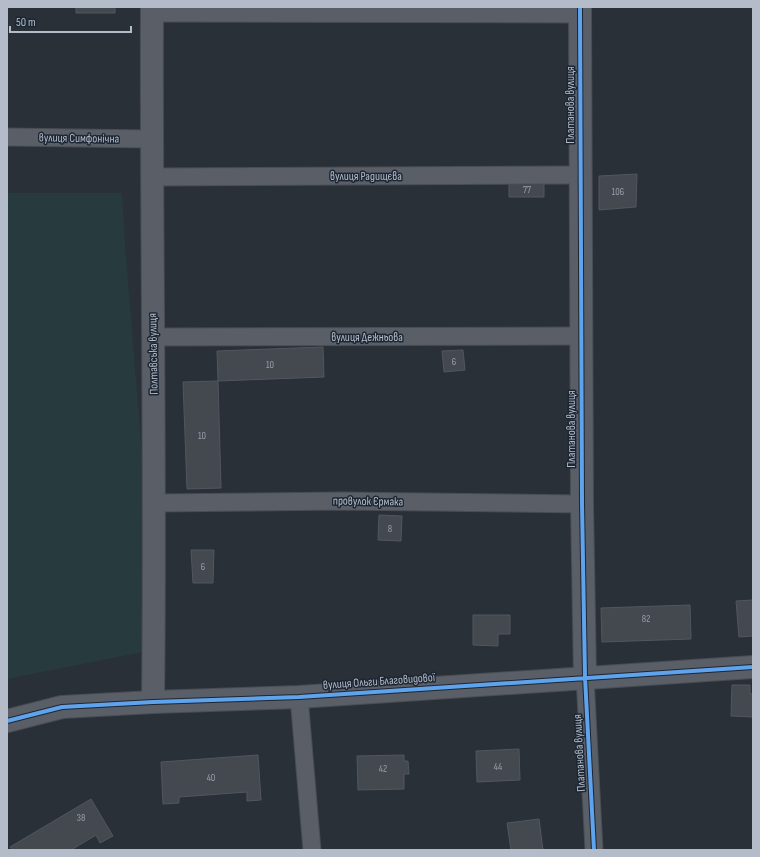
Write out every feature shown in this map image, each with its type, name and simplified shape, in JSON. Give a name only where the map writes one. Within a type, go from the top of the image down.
[{"type":"street","points":[[152,10],[580,10]]},
{"type":"street","name":"Полтавська вулиця","points":[[152,10],[151,177],[155,503],[153,702]]},
{"type":"street","name":"Платанова вулиця","points":[[580,10],[582,504],[585,677],[594,850]]},
{"type":"street","name":"вулиця Симфонічна","points":[[7,137],[151,139]]},
{"type":"street","name":"вулиця Радищєва","points":[[151,177],[580,175]]},
{"type":"street","name":"вулиця Дежньова","points":[[152,337],[581,336]]},
{"type":"street","name":"провулок Єрмака","points":[[155,503],[341,501],[582,504]]},
{"type":"street","name":"вулиця Ольги Благовидової","points":[[7,721],[62,707],[299,697],[753,667]]},
{"type":"street","points":[[299,697],[312,850]]},
{"type":"green space","points":[[7,193],[122,193],[158,649],[7,679]]},
{"type":"building","points":[[76,7],[115,7],[115,13],[76,13]]},
{"type":"building","points":[[637,174],[636,207],[599,210],[599,176]]},
{"type":"building","points":[[509,180],[544,181],[544,197],[509,197]]},
{"type":"building","points":[[323,347],[324,377],[218,381],[217,351]]},
{"type":"building","points":[[463,350],[465,370],[444,372],[442,351]]},
{"type":"building","points":[[218,381],[221,488],[187,489],[183,382]]},
{"type":"building","points":[[379,515],[402,516],[401,541],[378,540]]},
{"type":"building","points":[[191,550],[214,550],[213,583],[193,583]]},
{"type":"building","points":[[753,600],[753,636],[739,637],[736,601]]},
{"type":"building","points":[[690,605],[691,639],[602,642],[601,608]]},
{"type":"building","points":[[473,615],[510,615],[510,634],[498,634],[498,646],[473,645]]},
{"type":"building","points":[[732,685],[750,685],[750,694],[753,694],[753,717],[731,716]]},
{"type":"building","points":[[519,749],[520,780],[477,782],[476,751]]},
{"type":"building","points":[[258,755],[261,800],[247,801],[247,792],[179,797],[179,803],[163,804],[161,762]]},
{"type":"building","points":[[404,755],[404,761],[408,761],[409,774],[404,774],[404,789],[358,790],[357,756]]},
{"type":"building","points":[[91,799],[113,836],[100,843],[96,835],[71,850],[12,850],[10,847]]},
{"type":"building","points":[[539,819],[543,850],[511,850],[507,823]]},
{"type":"cycle path","points":[[580,7],[582,504],[585,677],[594,850]]},
{"type":"cycle path","points":[[7,721],[62,707],[299,697],[753,667]]}]
